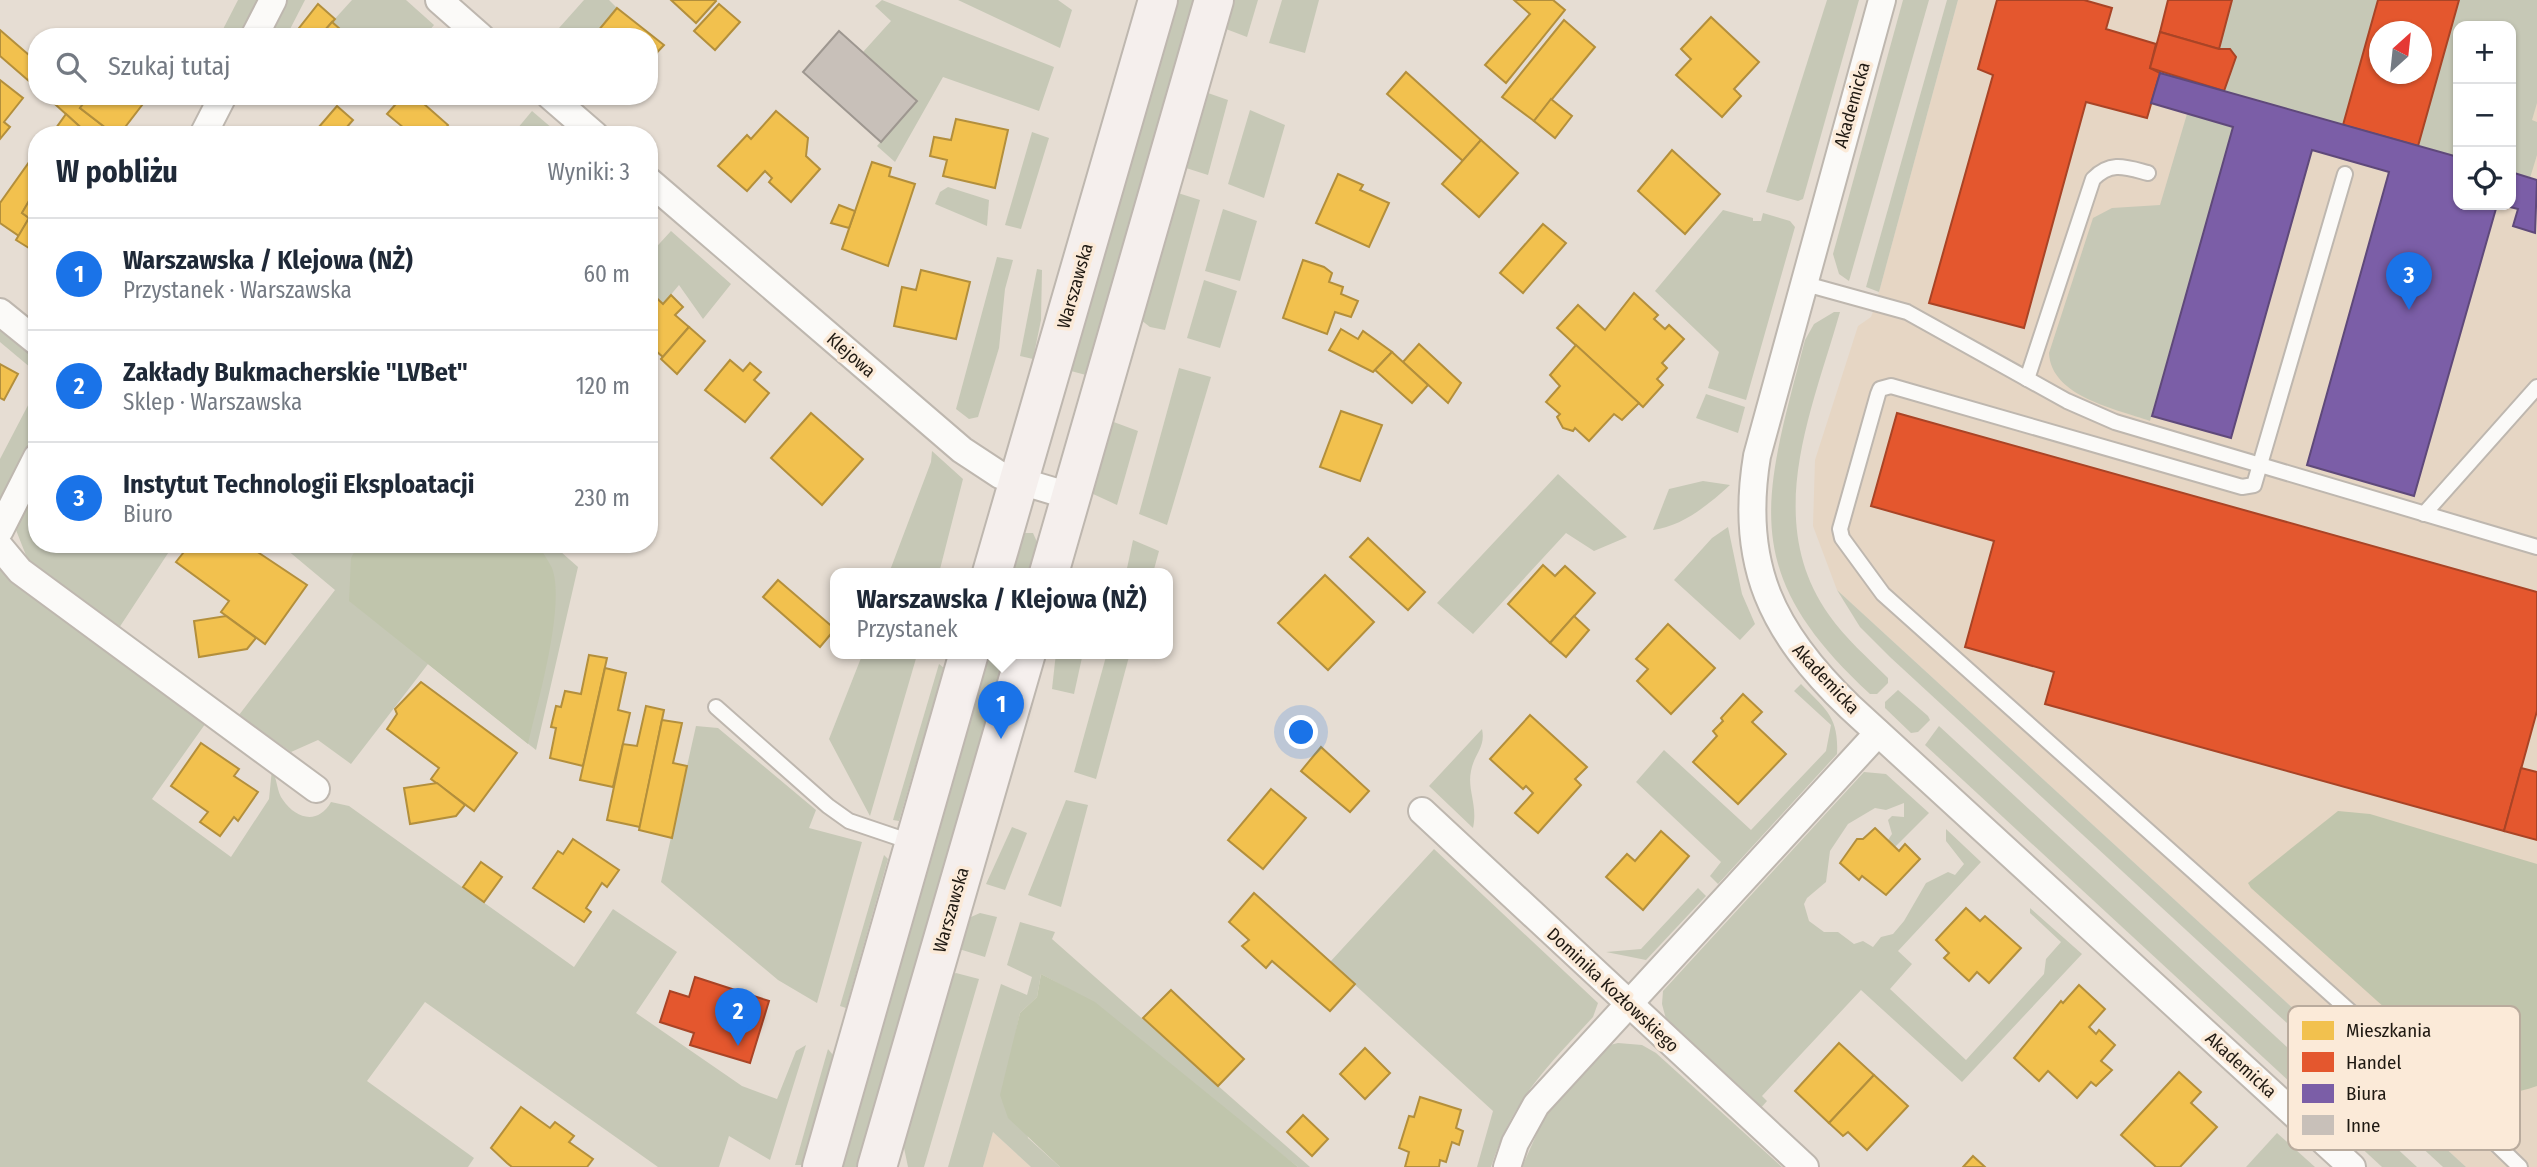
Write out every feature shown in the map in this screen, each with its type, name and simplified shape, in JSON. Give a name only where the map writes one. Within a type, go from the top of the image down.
[{"type":"main road","name":"Warszawska","points":[[993,568],[1158,0]]},
{"type":"main road","points":[[1050,568],[1214,0]]},
{"type":"main road","points":[[822,1167],[967,659]]},
{"type":"main road","name":"Warszawska","points":[[882,1161],[1024,659]]},
{"type":"street","points":[[259,28],[273,0]]},
{"type":"street","points":[[439,0],[471,28]]},
{"type":"street","name":"Akademicka","points":[[1882,0],[1802,283],[1757,456],[1751,493],[1754,552],[1771,608],[1784,632],[1820,678],[2288,1108]]},
{"type":"street","points":[[208,126],[219,105]]},
{"type":"street","points":[[560,105],[585,126]]},
{"type":"street","name":"Klejowa","points":[[658,189],[962,450],[1000,475],[1070,496]]},
{"type":"street","points":[[0,312],[28,335]]},
{"type":"street","points":[[0,530],[28,475]]},
{"type":"street","points":[[0,547],[20,571],[316,789]]},
{"type":"street","points":[[1507,1167],[1515,1143],[1536,1105],[1878,733]]},
{"type":"street","name":"Dominika Kozłowskiego","points":[[1422,811],[1805,1167]]},
{"type":"street","name":"Akademicka","points":[[2333,1150],[2352,1167]]},
{"type":"lane","points":[[2027,379],[2093,179],[2102,170],[2113,165],[2148,173]]},
{"type":"lane","points":[[2344,1006],[1883,594],[1842,538],[1840,529],[1878,394],[1880,389],[1891,386],[2242,487],[2254,485],[2345,174]]},
{"type":"lane","points":[[1802,283],[1907,312],[2027,379],[2115,422],[2537,547]]},
{"type":"lane","points":[[2424,513],[2537,387]]},
{"type":"lane","points":[[716,708],[849,821],[915,843]]},
{"type":"lane","points":[[2502,1150],[2520,1167]]},
{"type":"shaded area","points":[[1958,0],[2537,0],[2537,1167],[2466,1167],[2447,1150],[2520,1150],[2520,1006],[2290,1006],[1837,590],[1813,526],[1815,460],[1858,326],[1871,317],[1876,303]]},
{"type":"shaded area","points":[[993,1132],[1031,1167],[983,1167]]},
{"type":"green space","points":[[238,0],[258,0],[244,28],[224,28]]},
{"type":"green space","points":[[285,0],[305,0],[291,28],[271,28]]},
{"type":"green space","points":[[352,0],[406,0],[434,25],[432,28],[339,28],[332,22]]},
{"type":"green space","points":[[584,0],[609,0],[617,8],[600,28],[559,28]]},
{"type":"green space","points":[[882,0],[1054,67],[1039,111],[943,77],[895,162],[877,146],[917,101],[863,52],[891,21],[875,6]]},
{"type":"green space","points":[[958,0],[1058,0],[1072,10],[1060,48]]},
{"type":"green space","points":[[1178,0],[1194,0],[1086,375],[1071,371]]},
{"type":"green space","points":[[1235,0],[1258,0],[1247,37],[1226,29]]},
{"type":"green space","points":[[1282,0],[1319,0],[1305,53],[1269,43]]},
{"type":"green space","points":[[1827,0],[1859,0],[1803,199],[1798,201],[1766,192]]},
{"type":"green space","points":[[1903,0],[1929,0],[1849,281],[1839,274],[1833,254]]},
{"type":"green space","points":[[1947,0],[1958,0],[1879,292],[1866,287]]},
{"type":"green space","points":[[2232,0],[2378,0],[2372,21],[2369,21],[2369,32],[2343,125],[2224,91],[2236,57],[2230,49],[2219,49]]},
{"type":"green space","points":[[2459,0],[2537,0],[2537,103],[2532,120],[2537,122],[2537,155],[2530,178],[2516,174],[2516,21],[2453,21]]},
{"type":"green space","points":[[2453,21],[2453,156],[2418,146]]},
{"type":"green space","points":[[1208,93],[1228,100],[1208,175],[1186,168]]},
{"type":"green space","points":[[1250,110],[1285,125],[1264,198],[1228,184]]},
{"type":"green space","points":[[532,111],[550,126],[520,126]]},
{"type":"green space","points":[[2187,114],[2233,127],[2150,421],[2104,406],[2073,391],[2053,368],[2049,353],[2093,218],[2112,208],[2160,205]]},
{"type":"green space","points":[[1032,132],[1049,138],[1021,229],[1005,225]]},
{"type":"green space","points":[[948,187],[989,200],[987,226],[935,204],[940,192]]},
{"type":"green space","points":[[1178,193],[1200,200],[1165,330],[1150,327],[1141,320]]},
{"type":"green space","points":[[1223,209],[1257,221],[1240,281],[1205,271]]},
{"type":"green space","points":[[1723,210],[1753,218],[1753,221],[1761,221],[1763,213],[1790,221],[1795,227],[1746,400],[1708,388],[1719,352],[1655,291]]},
{"type":"green space","points":[[671,231],[731,284],[703,319],[679,285],[663,304],[658,300],[658,245]]},
{"type":"green space","points":[[997,257],[1013,260],[1005,289],[999,348],[978,417],[969,419],[956,409]]},
{"type":"green space","points":[[1037,269],[1042,270],[1041,320],[1033,359],[1020,356]]},
{"type":"green space","points":[[1204,280],[1237,291],[1220,348],[1187,338]]},
{"type":"green space","points":[[1834,312],[1840,312],[1817,388],[1799,465],[1796,503],[1799,542],[1809,579],[1829,615],[1849,640],[1888,678],[1888,683],[1877,694],[1870,694],[1827,650],[1798,609],[1780,570],[1772,530],[1772,489],[1779,445],[1805,340],[1814,324]]},
{"type":"green space","points":[[0,326],[28,350],[28,365],[0,342]]},
{"type":"green space","points":[[1179,368],[1211,377],[1167,525],[1139,514]]},
{"type":"green space","points":[[1706,394],[1745,407],[1738,433],[1696,418]]},
{"type":"green space","points":[[28,405],[28,448],[0,504],[0,459]]},
{"type":"green space","points":[[1111,421],[1138,431],[1117,505],[1091,493]]},
{"type":"green space","points":[[932,451],[963,479],[940,568],[891,568],[931,462]]},
{"type":"green space","points":[[1558,474],[1627,537],[1594,551],[1566,533],[1473,634],[1437,603]]},
{"type":"green space","points":[[1703,481],[1730,485],[1685,519],[1653,530],[1669,489]]},
{"type":"green space","points":[[28,507],[28,553],[168,553],[119,628],[29,563],[16,530]]},
{"type":"green space","points":[[1728,527],[1742,594],[1755,624],[1740,640],[1674,580],[1712,538]]},
{"type":"green space","points":[[1025,533],[1033,533],[1037,542],[1029,568],[1014,568]]},
{"type":"green space","points":[[1133,540],[1159,551],[1154,568],[1127,568]]},
{"type":"green space","points":[[291,553],[562,553],[578,567],[536,750],[428,664],[351,764],[318,740],[291,752],[239,715],[335,590]]},
{"type":"green space","points":[[354,553],[543,553],[552,568],[555,605],[549,655],[528,744],[349,601],[351,558]]},
{"type":"green space","points":[[0,565],[208,720],[152,799],[231,857],[269,799],[272,769],[281,797],[294,812],[307,817],[320,814],[331,802],[349,806],[574,967],[613,909],[677,952],[636,1013],[742,1086],[777,1099],[796,1051],[806,1045],[770,1160],[729,1136],[719,1167],[658,1167],[425,1002],[367,1081],[474,1158],[468,1167],[0,1167]]},
{"type":"green space","points":[[1837,590],[2290,1006],[2288,1006],[2288,1024],[1890,657],[1860,627]]},
{"type":"green space","points":[[861,659],[916,659],[870,816],[829,739]]},
{"type":"green space","points":[[987,659],[1003,659],[856,1167],[841,1167]]},
{"type":"green space","points":[[1055,659],[1082,659],[1074,694],[1052,689]]},
{"type":"green space","points":[[1105,659],[1128,659],[1096,779],[1074,772]]},
{"type":"green space","points":[[939,664],[944,668],[899,821],[893,820]]},
{"type":"green space","points":[[1801,684],[1829,714],[1836,731],[1837,754],[1718,884],[1710,876],[1721,862],[1636,782],[1664,750],[1751,830],[1826,751],[1831,725],[1794,691]]},
{"type":"green space","points":[[1898,690],[1930,720],[1918,732],[1911,733],[1885,708],[1885,702]]},
{"type":"green space","points":[[696,726],[718,728],[816,810],[809,828],[862,842],[817,1003],[778,980],[661,882]]},
{"type":"green space","points":[[1939,726],[2288,1048],[2288,1080],[1925,745]]},
{"type":"green space","points":[[1482,729],[1481,746],[1472,765],[1470,778],[1473,828],[1429,786]]},
{"type":"green space","points":[[1864,772],[1886,774],[1929,813],[1895,847],[1888,840],[1892,834],[1888,820],[1892,816],[1904,817],[1904,803],[1886,810],[1875,808],[1848,824],[1830,851],[1826,882],[1807,898],[1804,904],[1809,921],[1824,932],[1838,932],[1854,944],[1863,941],[1873,947],[1881,937],[1893,934],[1904,921],[1926,883],[1948,872],[1955,875],[1964,864],[1946,841],[1946,829],[1981,862],[1898,951],[1912,964],[1890,989],[1966,1060],[2044,974],[2046,959],[2061,942],[2030,913],[2030,908],[2082,954],[1962,1082],[1861,990],[1762,1096],[1767,1101],[1759,1110],[1667,1023],[1662,1004],[1663,991]]},
{"type":"green space","points":[[1066,800],[1088,805],[1061,907],[1028,895]]},
{"type":"green space","points":[[2338,811],[2370,814],[2537,864],[2537,1086],[2520,1091],[2520,1006],[2383,1006],[2248,883]]},
{"type":"green space","points":[[1012,827],[1027,833],[1005,890],[986,884]]},
{"type":"green space","points":[[1434,849],[1598,1003],[1593,1017],[1546,1069],[1521,1103],[1491,1167],[1477,1167],[1493,1111],[1330,962]]},
{"type":"green space","points":[[884,855],[888,859],[846,1008],[840,1006]]},
{"type":"green space","points":[[1698,888],[1706,896],[1646,960],[1606,952],[1641,949]]},
{"type":"green space","points":[[980,913],[997,917],[985,957],[959,949],[971,917]]},
{"type":"green space","points":[[1020,922],[1055,932],[1052,939],[1310,1167],[1298,1167],[1065,987],[1041,974],[1037,997],[1020,1013],[1012,1050],[1028,1138],[1060,1167],[1031,1167],[993,1132],[983,1167],[948,1167],[1001,984],[1027,995],[1032,977],[1007,965]]},
{"type":"green space","points":[[956,973],[979,979],[924,1167],[908,1167],[903,1143],[951,975]]},
{"type":"green space","points":[[1041,974],[1095,1002],[1298,1167],[1060,1167],[1008,1118],[1000,1095],[1020,1013],[1037,997]]},
{"type":"green space","points":[[1618,1043],[1642,1045],[1656,1053],[1782,1167],[1522,1167],[1546,1113],[1606,1046]]},
{"type":"green space","points":[[828,1049],[833,1055],[802,1165],[795,1165]]},
{"type":"green space","points":[[2277,1133],[2288,1143],[2288,1150],[2296,1150],[2315,1167],[2246,1167]]},
{"type":"green space","points":[[2364,1150],[2399,1150],[2417,1167],[2382,1167]]},
{"type":"green space","points":[[2425,1150],[2447,1150],[2466,1167],[2443,1167]]},
{"type":"building: Mieszkania","points":[[671,0],[715,0],[716,1],[696,23]]},
{"type":"building: Mieszkania","points":[[1514,0],[1553,0],[1565,10],[1506,83],[1485,65],[1530,14]]},
{"type":"building: Mieszkania","points":[[318,4],[335,19],[327,28],[299,28]]},
{"type":"building: Mieszkania","points":[[719,4],[740,22],[715,50],[694,31]]},
{"type":"building: Mieszkania","points":[[617,8],[642,28],[600,28]]},
{"type":"building: Mieszkania","points":[[1711,17],[1759,62],[1734,89],[1741,96],[1722,117],[1676,75],[1691,59],[1681,49]]},
{"type":"building: Mieszkania","points":[[1564,20],[1595,47],[1534,121],[1502,97]]},
{"type":"building: Mieszkania","points":[[332,22],[339,28],[327,28]]},
{"type":"building: Mieszkania","points":[[0,30],[28,54],[28,80],[0,56]]},
{"type":"building: Mieszkania","points":[[658,40],[664,45],[658,51]]},
{"type":"building: Mieszkania","points":[[1406,72],[1481,140],[1463,161],[1387,94]]},
{"type":"building: Mieszkania","points":[[0,80],[23,98],[4,122],[10,127],[0,139]]},
{"type":"building: Mieszkania","points":[[1551,99],[1572,116],[1555,138],[1534,121]]},
{"type":"building: Mieszkania","points":[[56,105],[82,105],[80,108],[103,126],[79,126]]},
{"type":"building: Mieszkania","points":[[82,105],[142,105],[126,126],[103,126],[80,108]]},
{"type":"building: Mieszkania","points":[[395,105],[425,105],[448,125],[402,126],[387,114]]},
{"type":"building: Mieszkania","points":[[337,106],[353,120],[348,126],[320,126]]},
{"type":"building: Mieszkania","points":[[776,111],[808,138],[806,156],[820,169],[791,202],[769,182],[772,178],[765,171],[747,191],[718,166],[747,135],[751,139]]},
{"type":"building: Mieszkania","points":[[66,114],[79,126],[57,126]]},
{"type":"building: Mieszkania","points":[[956,119],[1008,130],[995,188],[943,176],[947,160],[930,156],[934,137],[951,140]]},
{"type":"building: Mieszkania","points":[[1481,140],[1518,173],[1479,217],[1442,184]]},
{"type":"building: Mieszkania","points":[[1672,150],[1720,194],[1685,234],[1638,191]]},
{"type":"building: Mieszkania","points":[[872,162],[891,168],[889,176],[915,184],[888,266],[842,249]]},
{"type":"building: Mieszkania","points":[[28,164],[28,203],[22,213],[28,220],[19,236],[0,223],[0,203]]},
{"type":"building: Mieszkania","points":[[1338,174],[1363,185],[1360,190],[1389,203],[1369,247],[1316,223]]},
{"type":"building: Mieszkania","points":[[28,202],[28,217],[22,213]]},
{"type":"building: Mieszkania","points":[[839,205],[855,211],[849,228],[831,223]]},
{"type":"building: Mieszkania","points":[[28,220],[28,247],[16,240]]},
{"type":"building: Mieszkania","points":[[1543,224],[1566,243],[1523,293],[1500,273]]},
{"type":"building: Mieszkania","points":[[1303,260],[1324,267],[1332,273],[1329,282],[1343,287],[1341,294],[1358,301],[1351,317],[1335,312],[1327,334],[1283,318]]},
{"type":"building: Mieszkania","points":[[921,270],[970,282],[956,339],[894,326],[902,287],[916,290]]},
{"type":"building: Mieszkania","points":[[1634,293],[1658,315],[1654,319],[1665,329],[1669,325],[1684,339],[1662,363],[1667,368],[1657,379],[1663,385],[1643,407],[1557,328],[1578,305],[1605,330]]},
{"type":"building: Mieszkania","points":[[671,295],[683,307],[675,315],[689,327],[663,357],[658,353],[658,299],[663,304]]},
{"type":"building: Mieszkania","points":[[689,327],[705,341],[677,374],[661,359]]},
{"type":"building: Mieszkania","points":[[1341,329],[1358,339],[1363,331],[1392,352],[1373,372],[1329,350]]},
{"type":"building: Mieszkania","points":[[1419,344],[1461,383],[1448,403],[1403,362]]},
{"type":"building: Mieszkania","points":[[1576,345],[1639,403],[1622,420],[1614,414],[1589,441],[1575,428],[1573,431],[1563,428],[1557,417],[1560,414],[1546,402],[1560,386],[1550,375]]},
{"type":"building: Mieszkania","points":[[1392,352],[1428,385],[1412,403],[1375,370]]},
{"type":"building: Mieszkania","points":[[730,360],[743,371],[750,363],[761,372],[754,380],[769,393],[745,422],[705,390]]},
{"type":"building: Mieszkania","points":[[0,364],[18,374],[4,400],[0,398]]},
{"type":"building: Mieszkania","points":[[1341,411],[1382,425],[1360,481],[1320,467]]},
{"type":"building: Mieszkania","points":[[811,413],[863,459],[822,505],[771,458]]},
{"type":"building: Mieszkania","points":[[1368,538],[1425,592],[1408,610],[1350,557]]},
{"type":"building: Mieszkania","points":[[183,553],[259,553],[307,585],[265,644],[221,612],[229,601],[176,562]]},
{"type":"building: Mieszkania","points":[[1543,565],[1555,576],[1565,566],[1595,593],[1550,643],[1508,604]]},
{"type":"building: Mieszkania","points":[[1325,575],[1374,622],[1328,670],[1278,623]]},
{"type":"building: Mieszkania","points":[[778,580],[830,625],[830,635],[820,647],[763,597]]},
{"type":"building: Mieszkania","points":[[226,616],[256,638],[247,649],[199,657],[194,621]]},
{"type":"building: Mieszkania","points":[[1574,616],[1589,630],[1566,657],[1550,643]]},
{"type":"building: Mieszkania","points":[[1668,624],[1715,668],[1671,714],[1637,681],[1648,669],[1636,659]]},
{"type":"building: Mieszkania","points":[[589,655],[607,658],[583,766],[550,758],[556,728],[551,727],[556,706],[561,707],[565,691],[581,694]]},
{"type":"building: Mieszkania","points":[[605,668],[626,673],[618,710],[630,713],[613,787],[580,780]]},
{"type":"building: Mieszkania","points":[[421,682],[517,753],[474,811],[431,779],[439,768],[387,729],[397,714],[395,709]]},
{"type":"building: Mieszkania","points":[[1743,694],[1762,712],[1752,722],[1786,754],[1738,804],[1693,762],[1717,736],[1713,731],[1723,721],[1721,718]]},
{"type":"building: Mieszkania","points":[[646,706],[664,710],[640,827],[607,820],[623,744],[637,746]]},
{"type":"building: Mieszkania","points":[[1530,715],[1587,767],[1575,779],[1581,785],[1538,833],[1515,813],[1533,793],[1526,786],[1523,789],[1490,759]]},
{"type":"building: Mieszkania","points":[[662,720],[682,723],[673,763],[687,766],[672,838],[639,830]]},
{"type":"building: Mieszkania","points":[[201,743],[239,769],[234,776],[258,792],[238,821],[234,817],[220,836],[200,822],[208,812],[171,786]]},
{"type":"building: Mieszkania","points":[[1321,747],[1369,791],[1350,812],[1301,771]]},
{"type":"building: Mieszkania","points":[[437,783],[465,805],[456,816],[410,824],[404,788]]},
{"type":"building: Mieszkania","points":[[1271,789],[1306,818],[1263,869],[1228,840]]},
{"type":"building: Mieszkania","points":[[1875,828],[1899,851],[1905,844],[1920,859],[1886,895],[1862,876],[1859,880],[1840,863],[1857,839],[1863,839]]},
{"type":"building: Mieszkania","points":[[1661,831],[1689,856],[1643,910],[1606,877],[1627,854],[1635,861]]},
{"type":"building: Mieszkania","points":[[573,839],[619,870],[607,887],[602,883],[586,908],[591,912],[584,922],[533,888],[558,851],[563,854]]},
{"type":"building: Mieszkania","points":[[481,862],[502,877],[484,902],[463,887]]},
{"type":"building: Mieszkania","points":[[1254,893],[1355,984],[1330,1011],[1272,961],[1266,968],[1242,946],[1249,940],[1229,922]]},
{"type":"building: Mieszkania","points":[[1966,908],[1980,921],[1985,916],[2021,948],[1989,983],[1977,972],[1969,981],[1944,958],[1949,953],[1936,940]]},
{"type":"building: Mieszkania","points":[[2079,985],[2105,1009],[2089,1027],[2096,1034],[2099,1030],[2115,1045],[2101,1061],[2112,1070],[2096,1086],[2091,1082],[2077,1098],[2048,1071],[2039,1081],[2014,1058],[2061,1001],[2063,1003]]},
{"type":"building: Mieszkania","points":[[1171,990],[1244,1059],[1218,1086],[1143,1018]]},
{"type":"building: Mieszkania","points":[[1839,1043],[1874,1075],[1829,1123],[1795,1091]]},
{"type":"building: Mieszkania","points":[[1365,1048],[1390,1073],[1365,1099],[1340,1074]]},
{"type":"building: Mieszkania","points":[[2179,1072],[2201,1092],[2191,1103],[2217,1127],[2180,1167],[2156,1167],[2121,1135]]},
{"type":"building: Mieszkania","points":[[1874,1075],[1908,1106],[1867,1150],[1848,1132],[1843,1136],[1829,1123]]},
{"type":"building: Mieszkania","points":[[1420,1097],[1461,1110],[1456,1128],[1463,1131],[1459,1145],[1452,1142],[1446,1162],[1440,1160],[1439,1167],[1405,1167],[1409,1152],[1399,1148],[1409,1116],[1414,1117]]},
{"type":"building: Mieszkania","points":[[521,1107],[550,1128],[555,1122],[574,1136],[569,1142],[593,1159],[587,1167],[512,1167],[507,1163],[491,1148]]},
{"type":"building: Mieszkania","points":[[1303,1115],[1328,1139],[1312,1156],[1287,1132]]},
{"type":"building: Mieszkania","points":[[1973,1156],[1985,1167],[1963,1167]]},
{"type":"building: Handel","points":[[1997,0],[2084,0],[2112,8],[2106,29],[2156,44],[2150,68],[2160,73],[2147,118],[2086,102],[2024,328],[1929,303],[1993,75],[1978,69]]},
{"type":"building: Handel","points":[[2168,0],[2232,0],[2219,49],[2160,32]]},
{"type":"building: Handel","points":[[2378,0],[2459,0],[2453,21],[2418,146],[2343,125],[2369,32],[2369,84],[2432,84],[2432,21],[2372,21]]},
{"type":"building: Handel","points":[[2160,32],[2219,49],[2230,49],[2236,57],[2224,91],[2150,68]]},
{"type":"building: Handel","points":[[1897,413],[2537,592],[2537,711],[2504,831],[2045,704],[2054,672],[1965,647],[1994,541],[1871,506]]},
{"type":"building: Handel","points":[[2521,768],[2537,772],[2537,840],[2504,831]]},
{"type":"building: Handel","points":[[695,977],[769,1001],[750,1063],[690,1045],[694,1033],[660,1022],[670,991],[689,997]]},
{"type":"building: Biura","points":[[2160,73],[2453,156],[2453,210],[2496,210],[2414,496],[2307,465],[2389,172],[2312,150],[2231,438],[2152,416],[2233,127],[2151,103]]},
{"type":"building: Biura","points":[[2516,174],[2537,180],[2535,233],[2513,226],[2518,209]]},
{"type":"building: Inne","points":[[839,31],[917,101],[881,142],[803,72]]},
{"type":"place","name":"Instytut Technologii Eksploatacji","points":[[2409,310]]},
{"type":"place","name":"Warszawska / Klejowa (NŻ)","points":[[1001,739]]},
{"type":"place","name":"Zakłady Bukmacherskie \"LVBet\"","points":[[738,1046]]}]
